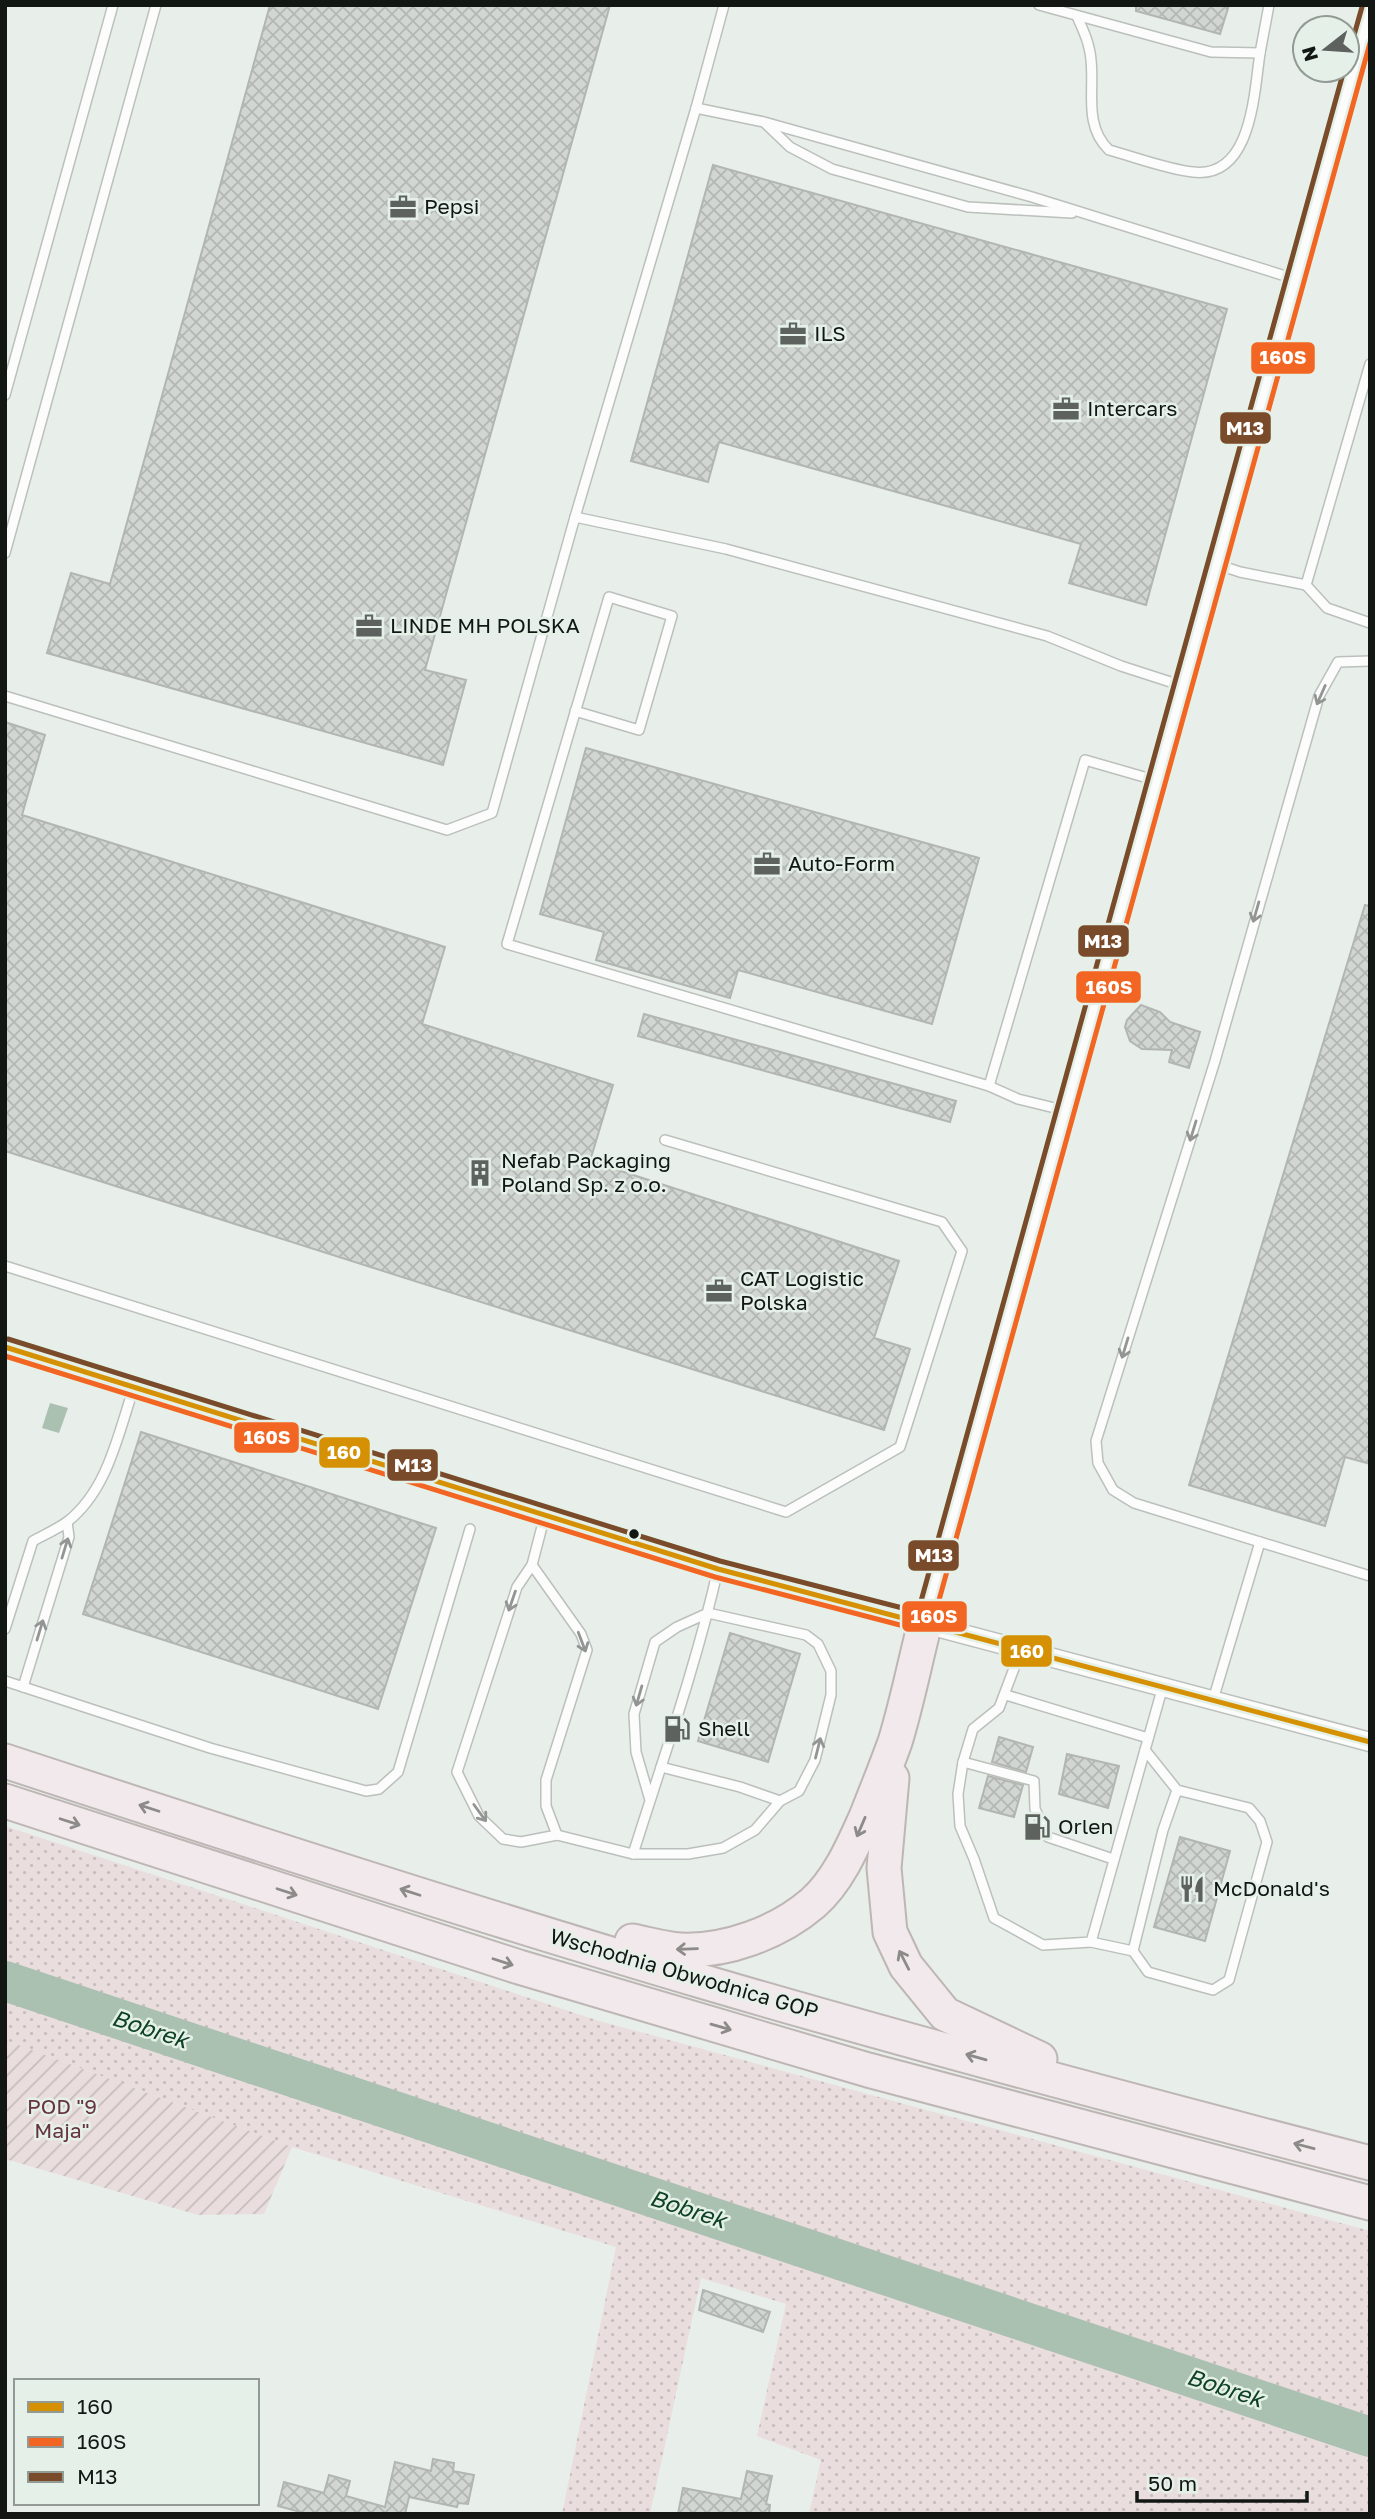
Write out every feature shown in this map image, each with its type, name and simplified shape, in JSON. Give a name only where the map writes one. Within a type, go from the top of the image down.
[{"type":"highway","points":[[475,1912],[680,1950],[722,1946],[752,1938],[780,1924],[813,1902],[836,1875],[854,1845],[895,1741],[925,1623]]},
{"type":"highway","points":[[895,1741],[884,1868],[891,1932],[906,1966],[945,2014],[1136,2102]]},
{"type":"highway","name":"Wschodnia Obwodnica GOP","points":[[5,1761],[702,1982],[1370,2164]]},
{"type":"highway","name":"Wschodnia Obwodnica GOP","points":[[5,1801],[519,1967],[868,2070],[1370,2203]]},
{"type":"street","points":[[925,1623],[1370,9]]},
{"type":"street","points":[[5,1347],[718,1569],[1370,1742]]},
{"type":"lane","points":[[5,395],[113,5]]},
{"type":"lane","points":[[5,553],[156,5]]},
{"type":"lane","points":[[5,696],[447,830],[492,813],[724,5]]},
{"type":"lane","points":[[1039,5],[1211,52],[1260,53]]},
{"type":"lane","points":[[1077,16],[1090,49],[1092,117],[1100,141],[1109,149],[1194,173],[1212,171],[1235,156],[1247,128],[1269,5]]},
{"type":"lane","points":[[696,108],[764,122],[1032,197],[1295,279]]},
{"type":"lane","points":[[764,122],[790,147],[845,173],[968,207],[1084,214]]},
{"type":"lane","points":[[1306,585],[1370,364]]},
{"type":"lane","points":[[575,517],[726,549],[1047,636],[1121,666],[1183,686]]},
{"type":"lane","points":[[1216,564],[1240,572],[1306,585],[1327,608],[1370,623]]},
{"type":"lane","points":[[575,711],[639,730],[672,616],[609,597],[575,711],[507,944],[989,1086],[1018,1099],[1067,1111]]},
{"type":"lane","points":[[1370,661],[1338,662],[1319,696],[1215,1060],[1096,1441],[1098,1463],[1113,1490],[1134,1503],[1370,1576]]},
{"type":"lane","points":[[989,1086],[1085,760],[1158,781]]},
{"type":"lane","points":[[5,1266],[786,1512],[900,1447],[962,1251],[942,1222],[665,1140]]},
{"type":"lane","points":[[5,1629],[33,1541],[67,1522],[88,1499],[104,1474],[134,1387]]},
{"type":"lane","points":[[545,1515],[532,1565],[517,1587],[457,1772],[479,1816],[503,1839],[521,1842],[557,1835],[633,1854],[688,1854],[723,1848],[755,1830],[780,1801],[799,1791],[815,1760],[831,1695],[831,1671],[818,1644],[806,1635],[708,1613],[677,1627],[655,1642],[634,1714],[636,1752],[650,1800]]},
{"type":"lane","points":[[23,1687],[69,1537],[67,1522]]},
{"type":"lane","points":[[5,1681],[260,1762],[366,1791],[379,1788],[398,1772],[470,1529]]},
{"type":"lane","points":[[1213,1700],[1260,1542]]},
{"type":"lane","points":[[532,1565],[581,1634],[587,1650],[547,1780],[546,1806],[557,1835]]},
{"type":"lane","points":[[633,1854],[708,1613],[718,1569]]},
{"type":"lane","points":[[1021,1650],[999,1708],[973,1728],[963,1762],[958,1794],[960,1826],[993,1918],[1042,1945],[1091,1942],[1133,1951],[1147,1972],[1213,1990],[1229,1980],[1267,1842],[1260,1821],[1249,1808],[1177,1790],[1145,1749]]},
{"type":"lane","points":[[1091,1942],[1163,1686]]},
{"type":"lane","points":[[1006,1695],[1148,1738]]},
{"type":"lane","points":[[963,1762],[1034,1781],[1035,1810],[1048,1837],[1113,1859]]},
{"type":"lane","points":[[661,1767],[740,1787],[780,1801]]},
{"type":"lane","points":[[1133,1951],[1163,1830],[1177,1790]]},
{"type":"green space","points":[[5,1826],[596,2020],[1370,2231],[1370,2514],[809,2514],[821,2460],[757,2436],[786,2304],[701,2278],[650,2514],[562,2514],[616,2247],[292,2147],[5,2040]]},
{"type":"green space","name":"POD \"9 Maja\"","points":[[5,2040],[292,2147],[264,2214],[198,2215],[5,2159]]},
{"type":"shaded area","points":[[50,1403],[68,1408],[59,1433],[42,1428]]},
{"type":"building","points":[[270,5],[610,5],[425,670],[466,680],[443,765],[47,653],[71,573],[110,584]]},
{"type":"building","points":[[1136,5],[1229,5],[1220,34],[1136,11]]},
{"type":"building","points":[[713,165],[1227,309],[1146,605],[1069,583],[1081,544],[719,442],[708,482],[631,461]]},
{"type":"building","points":[[5,722],[45,735],[22,815],[445,947],[422,1024],[613,1085],[590,1161],[899,1261],[874,1338],[910,1349],[884,1430],[5,1151]]},
{"type":"building","points":[[586,748],[979,858],[932,1024],[738,970],[730,998],[596,960],[604,932],[540,914]]},
{"type":"building","points":[[1365,905],[1370,906],[1370,1464],[1345,1457],[1325,1526],[1189,1485]]},
{"type":"building","points":[[1141,1005],[1160,1012],[1170,1022],[1200,1032],[1189,1068],[1169,1062],[1172,1050],[1142,1049],[1130,1041],[1125,1027],[1127,1020]]},
{"type":"building","points":[[644,1014],[956,1101],[950,1122],[638,1036]]},
{"type":"building","points":[[141,1432],[436,1528],[378,1709],[83,1614]]},
{"type":"building","points":[[730,1633],[800,1654],[768,1762],[698,1741]]},
{"type":"building","points":[[999,1737],[1033,1747],[1026,1772],[992,1762]]},
{"type":"building","points":[[1067,1754],[1119,1766],[1108,1808],[1059,1794]]},
{"type":"building","points":[[988,1776],[1023,1785],[1014,1817],[979,1808]]},
{"type":"building","name":"McDonald's","points":[[1180,1837],[1230,1851],[1205,1941],[1154,1927]]},
{"type":"building","points":[[703,2290],[770,2312],[763,2332],[699,2310]]},
{"type":"building","points":[[433,2459],[454,2463],[453,2471],[474,2475],[468,2504],[458,2503],[457,2507],[409,2497],[405,2514],[308,2514],[278,2506],[284,2482],[324,2493],[329,2475],[350,2481],[346,2496],[385,2507],[395,2462],[431,2471]]},
{"type":"building","points":[[747,2471],[772,2476],[766,2504],[770,2505],[769,2514],[678,2514],[683,2488],[741,2499]]},
{"type":"waterway","name":"Bobrek","points":[[5,1981],[1370,2437]]},
{"type":"transit line","name":"M13","points":[[1360,14],[1362,7]]},
{"type":"transit line","name":"160S","points":[[5,1356],[715,1577],[923,1631],[931,1629],[1370,43]]},
{"type":"transit line","name":"M13","points":[[8,1339],[720,1561],[918,1612],[1340,84]]},
{"type":"transit line","name":"160","points":[[5,1347],[718,1569],[1370,1742]]},
{"type":"place","name":"Pepsi","points":[[403,207]]},
{"type":"place","name":"ILS","points":[[793,334]]},
{"type":"place","name":"Intercars","points":[[1066,409]]},
{"type":"place","name":"LINDE MH POLSKA","points":[[369,626]]},
{"type":"place","name":"Auto-Form","points":[[767,864]]},
{"type":"place","name":"Nefab Packaging Poland Sp. z o.o.","points":[[480,1173]]},
{"type":"place","name":"CAT Logistic Polska","points":[[719,1291]]},
{"type":"place","name":"Shell","points":[[677,1729]]},
{"type":"place","name":"Orlen","points":[[1037,1827]]},
{"type":"place","name":"McDonald's","points":[[1192,1889]]}]
